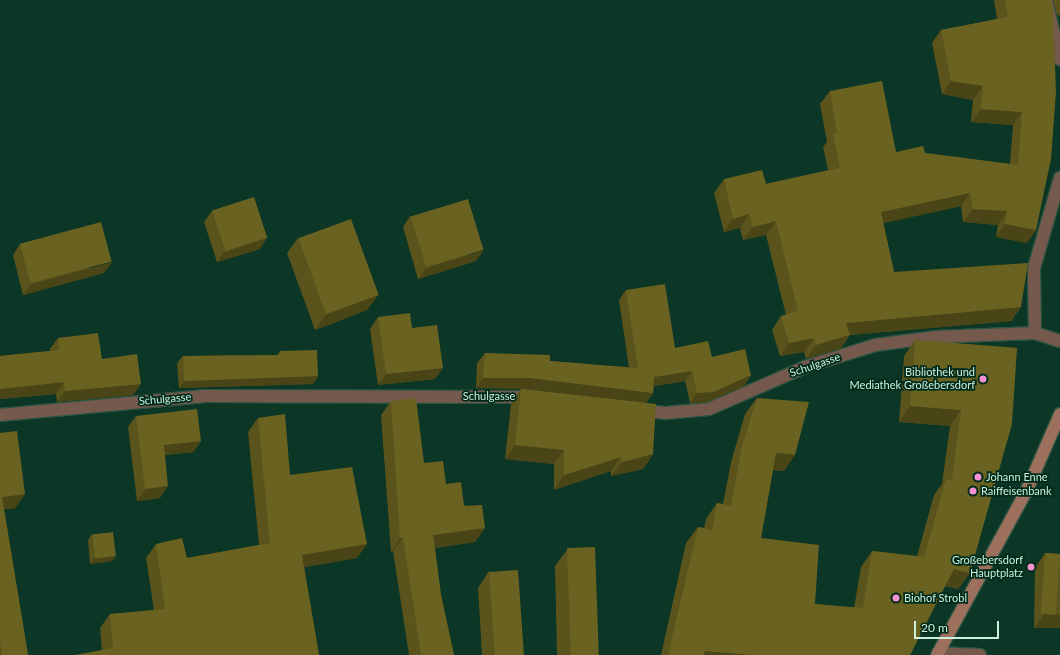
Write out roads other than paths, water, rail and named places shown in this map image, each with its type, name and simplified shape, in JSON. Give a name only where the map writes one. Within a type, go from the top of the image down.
[{"type":"street","points":[[1046,0],[1060,59]]},
{"type":"street","points":[[1035,334],[1034,268],[1060,178]]},
{"type":"street","name":"Schulgasse","points":[[628,409],[666,413],[709,409],[805,367],[875,345],[936,337],[1035,334],[1060,341]]},
{"type":"street","name":"Schulgasse","points":[[0,415],[202,396],[522,396],[544,399]]},
{"type":"street","points":[[980,655],[938,654],[1026,492],[1060,414]]},
{"type":"place","name":"Bibliothek und Mediathek Großebersdorf","points":[[983,379]]},
{"type":"place","name":"Johann Enne","points":[[978,477]]},
{"type":"place","name":"Raiffeisenbank","points":[[973,491]]},
{"type":"place","name":"Großebersdorf Hauptplatz","points":[[1031,567]]},
{"type":"place","name":"Biohof Strobl","points":[[896,598]]}]
